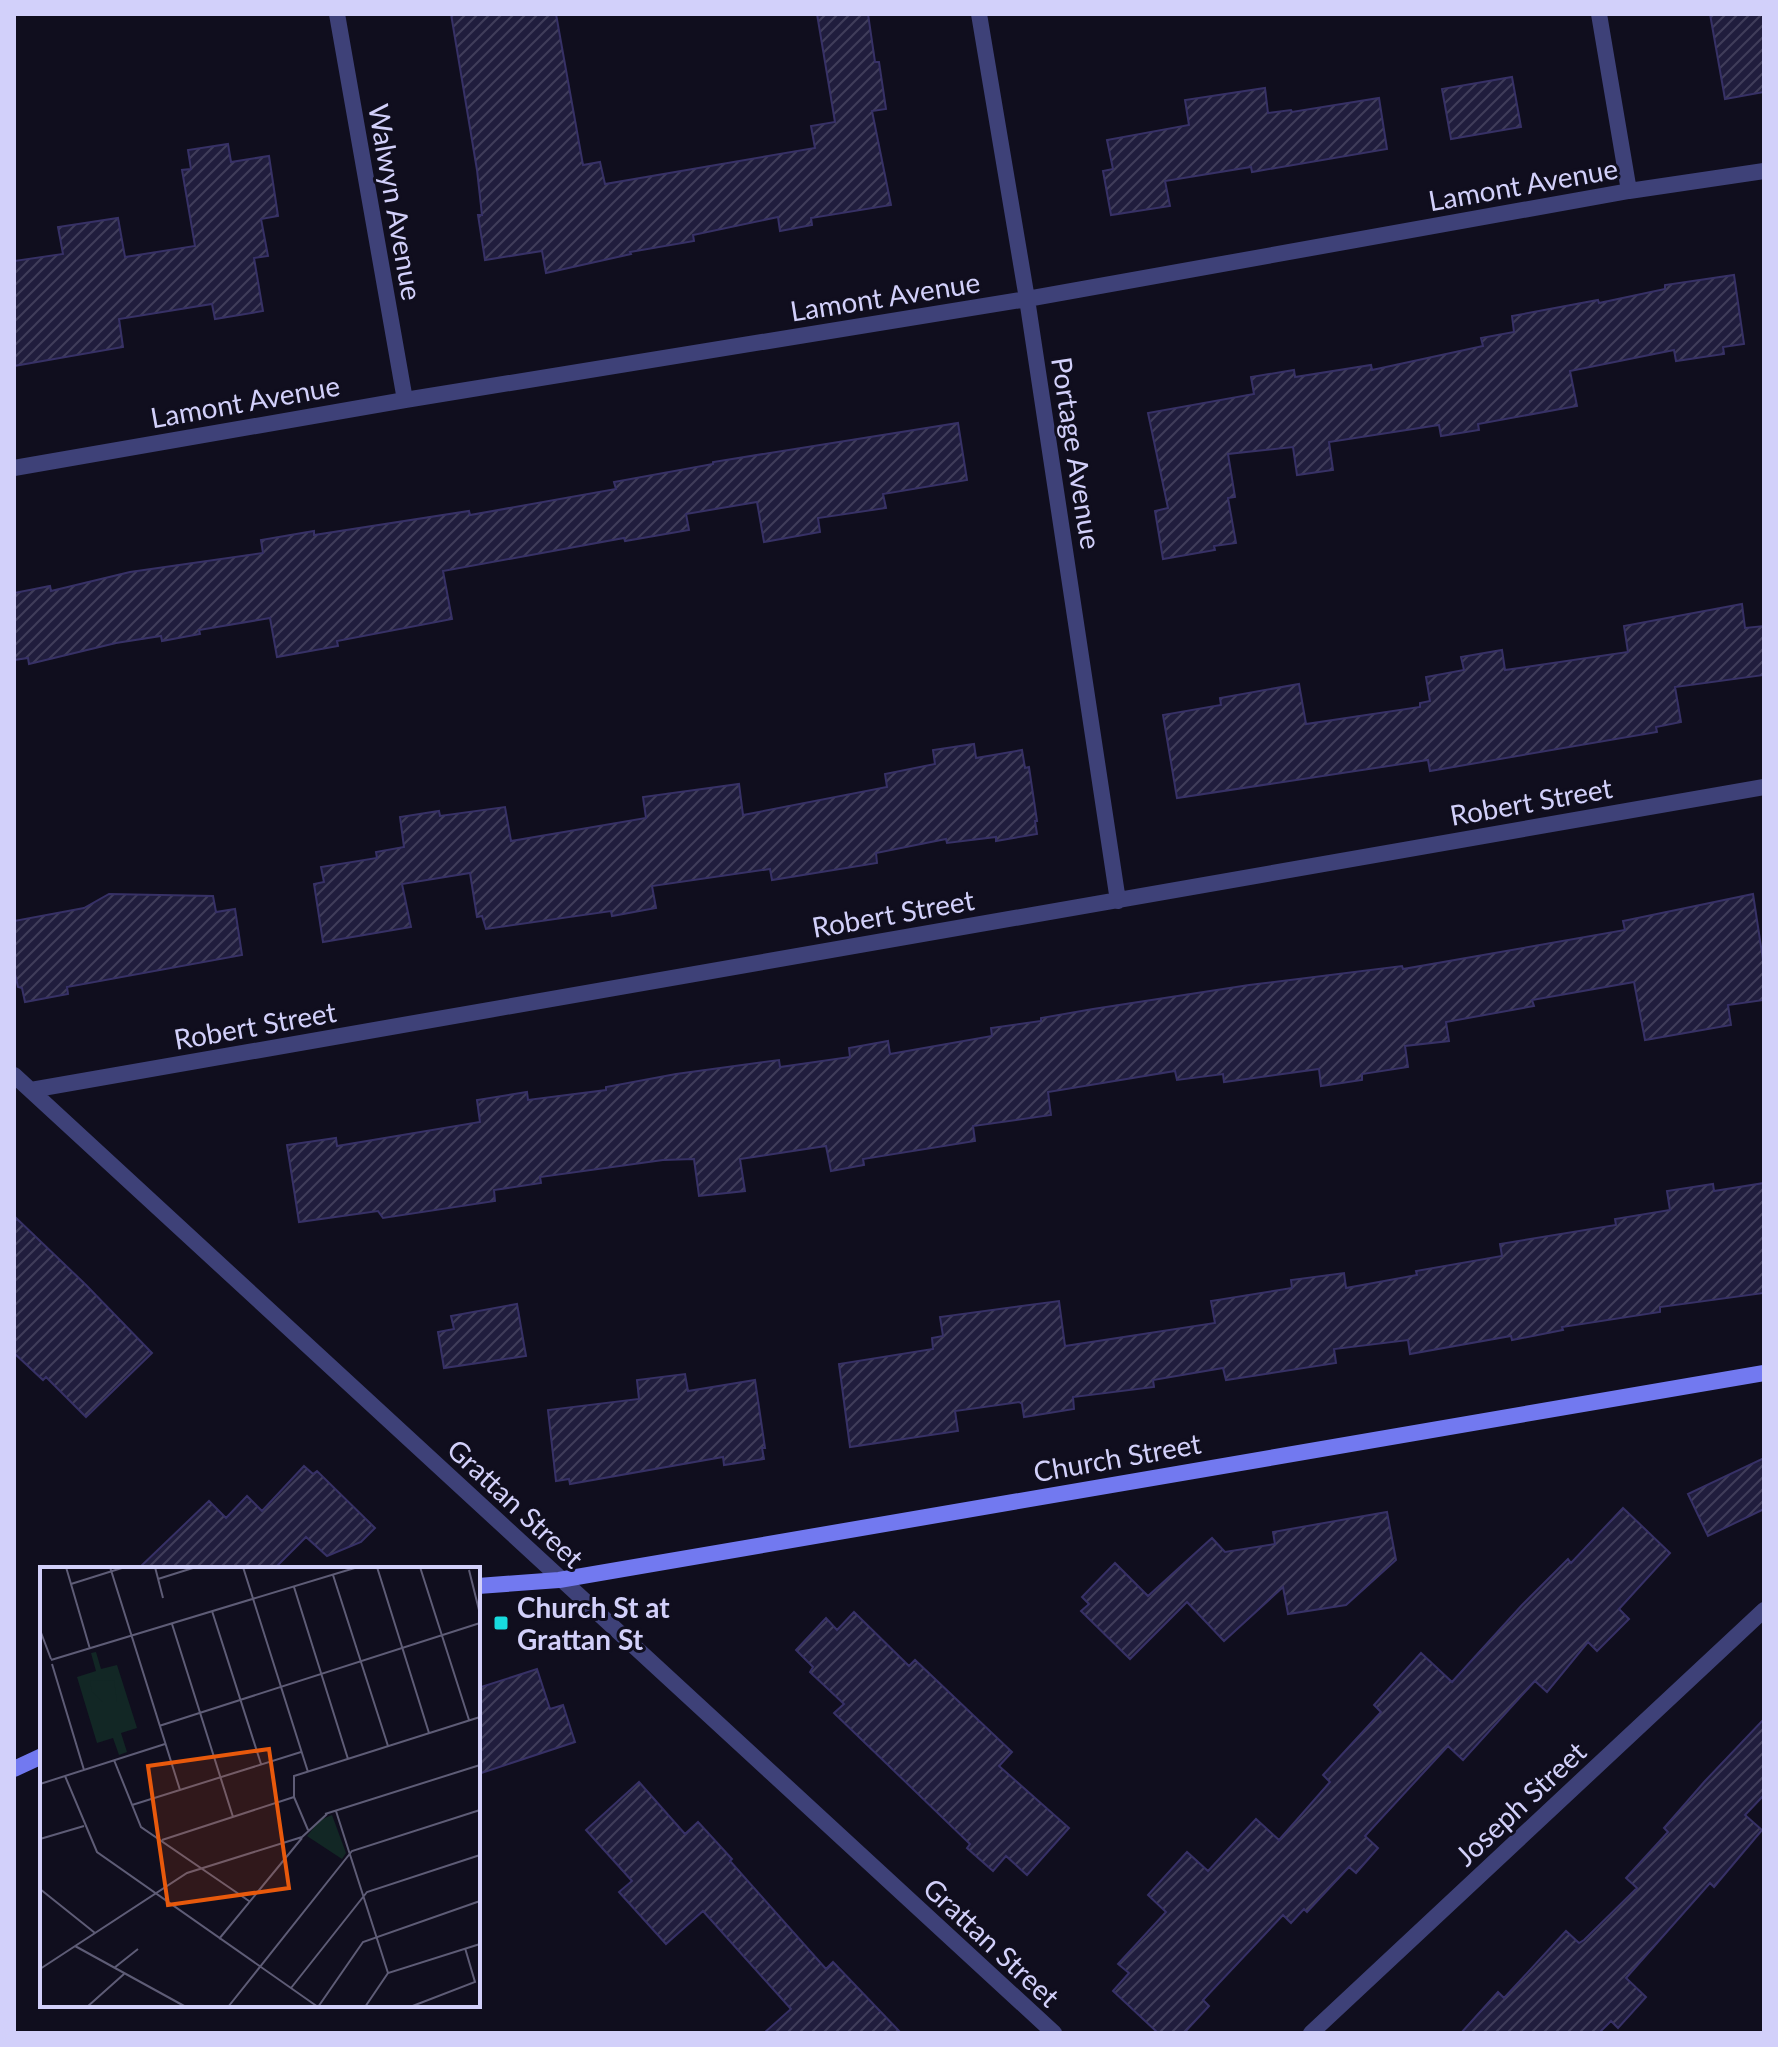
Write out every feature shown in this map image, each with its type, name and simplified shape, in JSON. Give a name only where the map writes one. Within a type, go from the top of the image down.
[{"type":"street","name":"Walwyn Avenue","points":[[337,14],[405,400]]},
{"type":"street","name":"Portage Avenue","points":[[979,14],[1027,299],[1118,901]]},
{"type":"street","points":[[1599,14],[1629,191]]},
{"type":"street","name":"Lamont Avenue","points":[[14,468],[405,400],[1027,299],[1629,191],[1764,171]]},
{"type":"street","name":"Robert Street","points":[[31,1090],[1764,787]]},
{"type":"street","name":"Grattan Street","points":[[14,1075],[1054,2033]]},
{"type":"street","name":"Church Street","points":[[480,1586],[559,1580],[1764,1373]]},
{"type":"street","name":"Joseph Street","points":[[1311,2033],[1764,1610]]},
{"type":"street","points":[[14,1769],[40,1757]]},
{"type":"building","points":[[451,14],[556,14],[583,165],[600,162],[605,184],[815,148],[811,126],[835,122],[817,14],[868,14],[886,109],[872,111],[891,205],[811,218],[812,225],[780,231],[778,217],[693,235],[694,241],[630,252],[546,273],[542,251],[485,260],[478,215],[482,215],[477,170]]},
{"type":"building","points":[[1710,14],[1764,14],[1764,92],[1725,99]]},
{"type":"building","points":[[1512,77],[1521,127],[1451,139],[1442,89]]},
{"type":"building","points":[[1265,88],[1268,113],[1379,98],[1387,149],[1252,172],[1251,167],[1165,181],[1170,206],[1111,215],[1103,171],[1113,169],[1107,140],[1189,125],[1185,100]]},
{"type":"building","points":[[228,144],[231,162],[269,156],[278,216],[261,219],[268,256],[254,258],[263,311],[215,319],[212,304],[119,319],[123,347],[14,366],[14,261],[63,254],[58,227],[118,218],[125,257],[195,246],[182,170],[191,169],[188,150]]},
{"type":"building","points":[[1734,275],[1744,344],[1723,347],[1724,354],[1676,361],[1674,350],[1570,371],[1577,406],[1478,424],[1479,430],[1441,436],[1439,425],[1329,442],[1333,470],[1297,475],[1293,447],[1228,454],[1235,497],[1228,498],[1236,543],[1163,559],[1155,511],[1168,508],[1148,413],[1254,394],[1251,377],[1294,370],[1295,377],[1371,365],[1372,370],[1483,346],[1481,338],[1514,332],[1512,316],[1598,300],[1599,303],[1665,289],[1665,285]]},
{"type":"building","points":[[958,423],[967,480],[883,494],[886,508],[818,518],[820,532],[764,542],[757,502],[686,514],[689,530],[625,541],[624,538],[443,571],[452,619],[337,641],[338,646],[277,657],[270,618],[199,630],[200,634],[162,641],[161,636],[116,643],[29,664],[28,658],[14,660],[14,593],[50,586],[51,591],[130,572],[263,553],[261,540],[469,511],[470,515],[616,489],[614,482],[713,462]]},
{"type":"building","points":[[1742,604],[1745,628],[1764,626],[1764,675],[1675,687],[1681,722],[1656,727],[1657,732],[1430,771],[1428,760],[1177,798],[1163,715],[1221,705],[1220,698],[1299,684],[1306,724],[1420,707],[1420,703],[1430,701],[1426,677],[1464,670],[1461,657],[1502,650],[1505,670],[1628,652],[1624,626]]},
{"type":"building","points":[[974,744],[976,758],[1022,750],[1025,768],[1029,767],[1037,834],[996,841],[996,837],[947,843],[946,839],[876,853],[877,863],[772,880],[770,869],[652,886],[656,908],[612,916],[611,911],[486,929],[482,916],[477,917],[470,873],[402,884],[411,927],[323,942],[314,884],[324,882],[321,867],[377,858],[376,852],[404,847],[400,817],[439,811],[440,816],[505,807],[511,841],[646,818],[643,797],[739,784],[743,815],[887,787],[885,774],[935,764],[933,750]]},
{"type":"building","points":[[109,894],[213,896],[216,912],[235,909],[242,955],[67,987],[68,994],[25,1002],[14,970],[14,921],[84,908]]},
{"type":"building","points":[[1753,894],[1764,966],[1764,1000],[1728,1005],[1731,1025],[1645,1040],[1634,982],[1532,1000],[1534,1006],[1446,1022],[1449,1041],[1405,1046],[1408,1067],[1362,1074],[1362,1080],[1321,1086],[1319,1069],[1224,1082],[1223,1074],[1177,1080],[1175,1071],[1048,1092],[1051,1115],[973,1126],[975,1141],[863,1159],[864,1165],[831,1171],[826,1146],[740,1159],[745,1191],[699,1196],[694,1159],[663,1160],[540,1177],[541,1183],[494,1190],[495,1201],[383,1218],[378,1211],[299,1222],[287,1145],[336,1138],[337,1146],[480,1122],[477,1100],[527,1092],[528,1100],[779,1060],[780,1067],[850,1057],[849,1048],[888,1041],[890,1054],[992,1036],[991,1028],[1093,1009],[1249,985],[1402,966],[1403,969],[1625,930],[1623,921]]},
{"type":"building","points":[[1764,1183],[1764,1293],[1660,1307],[1660,1312],[1562,1327],[1563,1330],[1512,1340],[1511,1336],[1410,1354],[1408,1340],[1334,1349],[1336,1363],[1226,1380],[1223,1368],[1153,1380],[1154,1387],[1073,1397],[1074,1409],[1024,1417],[1019,1402],[955,1411],[958,1431],[850,1447],[839,1364],[933,1349],[932,1338],[943,1336],[940,1317],[1059,1301],[1065,1346],[1215,1323],[1211,1301],[1292,1288],[1291,1280],[1344,1273],[1346,1288],[1417,1275],[1416,1271],[1502,1256],[1500,1244],[1616,1225],[1615,1219],[1670,1210],[1667,1191],[1713,1184],[1714,1191]]},
{"type":"building","points":[[14,1216],[152,1353],[86,1417],[46,1377],[43,1380],[14,1353]]},
{"type":"building","points":[[517,1304],[526,1356],[444,1368],[438,1332],[454,1329],[451,1316]]},
{"type":"building","points":[[685,1374],[688,1391],[755,1380],[764,1459],[724,1465],[723,1457],[570,1484],[569,1479],[556,1481],[548,1410],[639,1399],[637,1380]]},
{"type":"building","points":[[1764,1458],[1764,1509],[1708,1536],[1688,1494]]},
{"type":"building","points":[[304,1466],[313,1474],[317,1471],[375,1528],[361,1542],[327,1556],[306,1537],[276,1567],[140,1567],[209,1501],[226,1518],[247,1496],[262,1511]]},
{"type":"building","points":[[1623,1508],[1670,1553],[1619,1609],[1629,1619],[1597,1651],[1588,1642],[1547,1692],[1535,1681],[1463,1760],[1448,1746],[1365,1836],[1378,1848],[1356,1873],[1349,1867],[1307,1912],[1304,1909],[1291,1923],[1283,1915],[1203,2000],[1209,2006],[1184,2033],[1158,2033],[1113,1991],[1129,1973],[1118,1964],[1166,1912],[1148,1895],[1187,1852],[1208,1871],[1256,1819],[1279,1840],[1330,1782],[1323,1775],[1381,1712],[1374,1705],[1421,1653],[1452,1682],[1522,1605],[1568,1559],[1571,1563]]},
{"type":"building","points":[[1387,1512],[1396,1560],[1346,1605],[1288,1614],[1283,1587],[1224,1641],[1187,1602],[1130,1659],[1081,1611],[1089,1604],[1082,1597],[1115,1563],[1148,1596],[1212,1538],[1225,1552],[1275,1544],[1273,1532]]},
{"type":"building","points":[[854,1612],[909,1666],[915,1660],[1012,1752],[999,1766],[1069,1828],[1027,1875],[1006,1856],[993,1871],[967,1848],[970,1844],[834,1713],[844,1704],[810,1672],[813,1667],[796,1650],[826,1618],[837,1630]]},
{"type":"building","points":[[537,1669],[550,1709],[563,1705],[575,1742],[480,1773],[480,1687]]},
{"type":"building","points":[[1764,1719],[1764,1795],[1745,1815],[1762,1830],[1714,1887],[1710,1883],[1626,1978],[1646,1997],[1618,2028],[1611,2021],[1599,2033],[1461,2033],[1498,1992],[1504,1998],[1566,1931],[1579,1943],[1584,1940],[1637,1888],[1626,1878],[1668,1832],[1664,1828]]},
{"type":"building","points":[[639,1782],[685,1834],[698,1822],[826,1969],[833,1962],[901,2033],[764,2033],[791,2009],[703,1911],[666,1944],[619,1892],[632,1881],[586,1830]]},
{"type":"place","name":"Church St at Grattan St","points":[[501,1623]]}]
